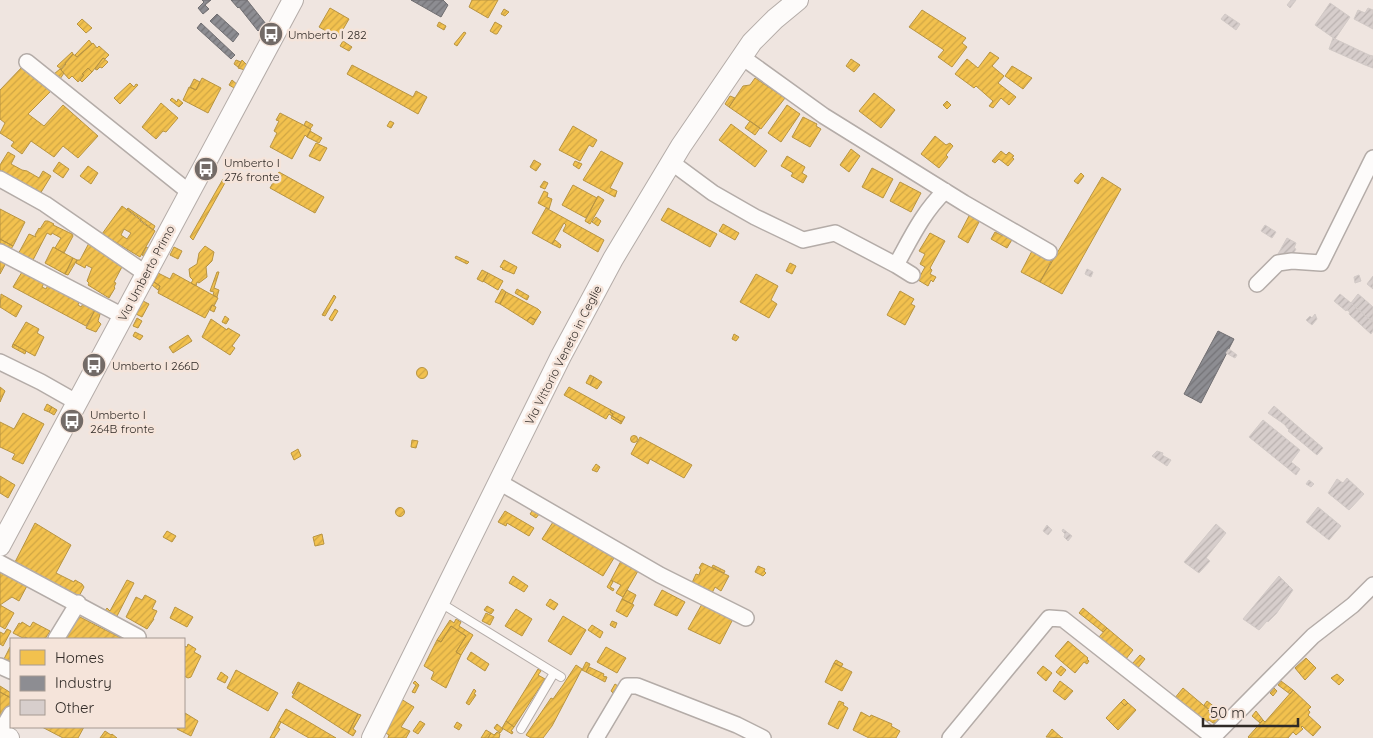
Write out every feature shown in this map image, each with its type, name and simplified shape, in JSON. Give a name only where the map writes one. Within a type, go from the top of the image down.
[{"type":"main road","name":"Via Umberto Primo","points":[[0,546],[293,0]]},
{"type":"main road","name":"Via Vittorio Veneto in Ceglie","points":[[372,738],[561,356],[612,259],[671,162],[742,57],[758,37],[798,0]]},
{"type":"main road","points":[[0,734],[9,738]]},
{"type":"street","points":[[742,57],[824,116],[945,191],[1049,252]]},
{"type":"street","points":[[27,62],[189,192]]},
{"type":"street","points":[[1257,284],[1278,263],[1292,261],[1321,263],[1373,158]]},
{"type":"street","points":[[671,162],[713,193],[755,217],[803,240],[835,233],[912,275]]},
{"type":"street","points":[[0,179],[44,204],[145,273]]},
{"type":"street","points":[[896,265],[923,216],[945,191]]},
{"type":"street","points":[[0,252],[123,316]]},
{"type":"street","points":[[0,362],[78,403]]},
{"type":"street","points":[[498,482],[660,575],[746,618]]},
{"type":"street","points":[[0,562],[138,636]]},
{"type":"street","points":[[950,738],[1049,618],[1063,619],[1213,738],[1313,636],[1353,605],[1373,585]]},
{"type":"street","points":[[57,638],[78,603]]},
{"type":"street","points":[[596,738],[627,686],[637,686],[737,725],[763,738]]},
{"type":"street","points":[[0,734],[10,716]]},
{"type":"lane","points":[[439,602],[557,675],[521,729]]},
{"type":"building: Homes","points":[[472,0],[498,0],[488,18],[469,7]]},
{"type":"building: Homes","points":[[330,8],[349,19],[338,38],[319,27]]},
{"type":"building: Homes","points":[[504,9],[509,12],[505,16],[501,14]]},
{"type":"building: Homes","points":[[922,10],[966,38],[962,43],[967,47],[952,67],[938,57],[944,50],[909,27]]},
{"type":"building: Homes","points":[[82,19],[92,28],[86,33],[77,24]]},
{"type":"building: Homes","points":[[439,22],[446,26],[444,30],[437,26]]},
{"type":"building: Homes","points":[[495,22],[502,26],[497,34],[490,31]]},
{"type":"building: Homes","points":[[464,32],[466,33],[457,46],[454,44]]},
{"type":"building: Homes","points":[[89,40],[92,44],[77,57],[75,55]]},
{"type":"building: Homes","points":[[343,41],[352,47],[349,51],[340,46]]},
{"type":"building: Homes","points":[[93,43],[97,48],[99,46],[109,55],[105,59],[103,58],[92,72],[88,68],[78,82],[72,76],[69,79],[61,70],[65,63],[73,54],[77,57]]},
{"type":"building: Homes","points":[[72,52],[73,54],[61,69],[57,66]]},
{"type":"building: Homes","points":[[990,52],[999,58],[992,66],[1004,76],[998,83],[1016,97],[1009,105],[1001,98],[993,108],[989,106],[993,101],[976,86],[974,88],[955,74],[967,59],[978,68]]},
{"type":"building: Homes","points":[[103,58],[108,62],[102,68],[95,69]]},
{"type":"building: Homes","points":[[851,59],[860,65],[854,72],[846,66]]},
{"type":"building: Homes","points":[[236,60],[241,62],[238,67],[234,64]]},
{"type":"building: Homes","points":[[242,60],[248,66],[245,70],[238,68]]},
{"type":"building: Homes","points":[[24,65],[53,89],[28,114],[44,126],[63,105],[98,136],[78,158],[63,146],[54,157],[31,141],[22,154],[11,146],[14,142],[0,133],[5,123],[0,119],[0,90]]},
{"type":"building: Homes","points":[[352,65],[413,97],[416,91],[427,97],[418,114],[347,74]]},
{"type":"building: Homes","points":[[1012,66],[1032,78],[1023,89],[1005,76]]},
{"type":"building: Homes","points":[[88,68],[92,72],[82,82],[80,80],[84,75],[82,74]]},
{"type":"building: Homes","points":[[60,69],[64,73],[60,79],[54,74]]},
{"type":"building: Homes","points":[[202,78],[221,88],[208,113],[183,100],[189,87],[196,90]]},
{"type":"building: Homes","points":[[755,78],[785,98],[761,129],[729,107],[743,86],[750,85]]},
{"type":"building: Homes","points":[[194,79],[200,82],[196,90],[190,87]]},
{"type":"building: Homes","points":[[232,80],[239,86],[236,89],[229,85]]},
{"type":"building: Homes","points":[[130,83],[134,87],[136,84],[138,85],[120,104],[114,98]]},
{"type":"building: Homes","points":[[874,93],[895,110],[881,128],[859,111]]},
{"type":"building: Homes","points":[[730,96],[735,98],[729,107],[725,104]]},
{"type":"building: Homes","points":[[172,98],[177,102],[178,99],[183,103],[179,107],[170,100]]},
{"type":"building: Homes","points":[[947,101],[951,105],[947,109],[943,105]]},
{"type":"building: Homes","points":[[161,103],[178,118],[166,132],[163,131],[156,139],[142,127]]},
{"type":"building: Homes","points":[[787,105],[800,114],[781,142],[768,133]]},
{"type":"building: Homes","points":[[280,113],[311,129],[307,137],[305,135],[292,159],[270,147],[277,133],[274,131],[279,121],[276,120]]},
{"type":"building: Homes","points":[[803,117],[817,124],[816,126],[821,129],[810,147],[792,137]]},
{"type":"building: Homes","points":[[306,121],[313,125],[310,129],[304,125]]},
{"type":"building: Homes","points":[[390,121],[394,123],[391,128],[387,126]]},
{"type":"building: Homes","points":[[750,121],[760,128],[755,135],[745,128]]},
{"type":"building: Homes","points":[[731,124],[767,151],[755,167],[719,140]]},
{"type":"building: Homes","points":[[573,126],[597,140],[593,147],[589,145],[580,161],[559,150]]},
{"type":"building: Homes","points":[[310,131],[322,138],[319,143],[307,137]]},
{"type":"building: Homes","points":[[935,136],[946,145],[950,143],[953,146],[946,155],[948,157],[939,168],[921,154]]},
{"type":"building: Homes","points":[[316,143],[327,148],[320,161],[309,156]]},
{"type":"building: Homes","points":[[851,149],[860,156],[849,172],[840,165]]},
{"type":"building: Homes","points":[[601,151],[623,163],[610,188],[617,191],[615,197],[583,180]]},
{"type":"building: Homes","points":[[1001,151],[1006,155],[1009,152],[1014,156],[1012,157],[1014,159],[1008,166],[999,159],[995,163],[992,161]]},
{"type":"building: Homes","points":[[8,152],[15,156],[11,164],[39,178],[43,171],[51,176],[40,194],[0,173],[0,165]]},
{"type":"building: Homes","points":[[787,156],[805,167],[802,173],[807,176],[803,183],[791,176],[793,173],[781,166]]},
{"type":"building: Homes","points":[[534,160],[541,164],[536,171],[530,167]]},
{"type":"building: Homes","points":[[575,161],[582,164],[579,169],[573,165]]},
{"type":"building: Homes","points":[[59,162],[69,169],[63,178],[53,171]]},
{"type":"building: Homes","points":[[88,166],[98,173],[91,184],[80,176]]},
{"type":"building: Homes","points":[[872,168],[893,179],[883,198],[862,187]]},
{"type":"building: Homes","points":[[279,172],[324,197],[315,213],[270,188]]},
{"type":"building: Homes","points":[[1081,173],[1084,176],[1078,184],[1074,181]]},
{"type":"building: Homes","points":[[1102,177],[1121,189],[1062,294],[1040,282]]},
{"type":"building: Homes","points":[[223,179],[226,181],[193,240],[190,237]]},
{"type":"building: Homes","points":[[544,181],[548,183],[545,189],[540,187]]},
{"type":"building: Homes","points":[[900,182],[921,193],[911,212],[890,201]]},
{"type":"building: Homes","points":[[573,185],[597,198],[586,218],[562,205]]},
{"type":"building: Homes","points":[[544,191],[548,193],[547,197],[552,199],[549,209],[538,203]]},
{"type":"building: Homes","points":[[598,196],[604,200],[590,224],[585,221]]},
{"type":"building: Homes","points":[[122,206],[155,231],[140,257],[102,234]],"holes":[[[124,229],[131,233],[127,239],[121,235]]]},
{"type":"building: Homes","points":[[128,208],[155,226],[153,230],[140,221],[141,219]]},
{"type":"building: Homes","points":[[546,208],[604,240],[598,252],[563,231],[566,225],[564,223],[552,244],[532,233]]},
{"type":"building: Homes","points":[[668,208],[717,234],[710,247],[661,220]]},
{"type":"building: Homes","points":[[0,209],[25,222],[13,246],[0,239]]},
{"type":"building: Homes","points":[[970,214],[978,219],[979,222],[968,243],[958,237]]},
{"type":"building: Homes","points":[[596,217],[601,221],[598,226],[592,222]]},
{"type":"building: Homes","points":[[45,221],[54,224],[73,236],[64,253],[55,248],[61,238],[52,233],[51,235],[47,233],[33,260],[41,264],[38,269],[16,258],[29,234],[36,237],[35,235]]},
{"type":"building: Homes","points":[[723,224],[739,233],[735,240],[719,231]]},
{"type":"building: Homes","points":[[995,232],[1003,236],[1005,233],[1013,238],[1007,248],[991,239]]},
{"type":"building: Homes","points":[[930,233],[945,241],[930,268],[932,270],[930,274],[936,277],[933,282],[931,280],[928,286],[918,280],[925,267],[920,264],[925,254],[919,251]]},
{"type":"building: Homes","points":[[0,239],[13,246],[11,249],[0,243]]},
{"type":"building: Homes","points":[[555,240],[561,245],[560,248],[552,244]]},
{"type":"building: Homes","points":[[89,243],[124,263],[114,282],[116,283],[115,288],[109,298],[88,285],[87,281],[92,268],[86,265],[85,268],[76,263],[77,260],[80,260]]},
{"type":"building: Homes","points":[[205,246],[214,252],[212,261],[206,267],[207,277],[199,283],[197,282],[196,286],[191,283],[193,280],[190,277],[189,269],[197,264],[199,253]]},
{"type":"building: Homes","points":[[53,247],[73,258],[65,274],[45,263]]},
{"type":"building: Homes","points":[[146,247],[151,249],[147,258],[142,255]]},
{"type":"building: Homes","points":[[174,247],[182,251],[178,259],[170,255]]},
{"type":"building: Homes","points":[[1033,249],[1052,260],[1040,282],[1021,272]]},
{"type":"building: Homes","points":[[456,256],[469,262],[467,264],[455,258]]},
{"type":"building: Homes","points":[[73,258],[77,260],[68,275],[65,274]]},
{"type":"building: Homes","points":[[0,259],[6,263],[0,274]]},
{"type":"building: Homes","points":[[504,260],[517,267],[514,274],[500,267]]},
{"type":"building: Homes","points":[[790,263],[796,266],[792,274],[786,271]]},
{"type":"building: Homes","points":[[482,270],[488,273],[483,282],[477,279]]},
{"type":"building: Homes","points":[[22,272],[44,283],[42,287],[46,289],[48,285],[79,302],[78,305],[81,307],[83,304],[95,310],[86,326],[13,287]]},
{"type":"building: Homes","points":[[217,272],[219,272],[214,288],[219,290],[217,297],[213,295],[214,292],[210,291]]},
{"type":"building: Homes","points":[[158,273],[170,279],[173,273],[218,298],[205,318],[158,293],[160,286],[154,282]]},
{"type":"building: Homes","points":[[488,273],[503,281],[498,290],[483,281]]},
{"type":"building: Homes","points":[[756,274],[778,286],[771,300],[777,304],[769,318],[740,302]]},
{"type":"building: Homes","points":[[154,282],[160,286],[158,290],[152,285]]},
{"type":"building: Homes","points":[[502,289],[506,292],[500,304],[495,302]]},
{"type":"building: Homes","points":[[517,289],[529,296],[527,300],[515,293]]},
{"type":"building: Homes","points":[[900,291],[914,299],[911,304],[915,306],[905,325],[887,315]]},
{"type":"building: Homes","points":[[506,292],[538,309],[541,312],[536,320],[530,317],[527,321],[500,304]]},
{"type":"building: Homes","points":[[1,294],[22,306],[16,317],[0,307]]},
{"type":"building: Homes","points":[[334,295],[336,297],[325,316],[322,315]]},
{"type":"building: Homes","points":[[143,301],[149,304],[142,317],[136,314]]},
{"type":"building: Homes","points":[[85,303],[101,311],[98,321],[101,324],[96,332],[86,328],[95,310]]},
{"type":"building: Homes","points":[[212,305],[216,307],[214,312],[210,310]]},
{"type":"building: Homes","points":[[335,309],[338,311],[332,321],[329,319]]},
{"type":"building: Homes","points":[[225,316],[229,319],[226,324],[222,322]]},
{"type":"building: Homes","points":[[530,317],[536,320],[533,325],[527,321]]},
{"type":"building: Homes","points":[[137,318],[142,321],[138,328],[133,326]]},
{"type":"building: Homes","points":[[211,319],[227,330],[228,328],[240,335],[232,346],[235,348],[230,355],[202,337]]},
{"type":"building: Homes","points":[[26,322],[39,329],[37,333],[44,337],[35,356],[13,344]]},
{"type":"building: Homes","points":[[135,332],[143,336],[140,340],[133,336]]},
{"type":"building: Homes","points":[[734,334],[739,337],[736,341],[732,339]]},
{"type":"building: Homes","points":[[188,335],[192,341],[173,353],[169,347]]},
{"type":"building: Homes","points":[[13,344],[26,351],[25,354],[12,347]]},
{"type":"building: Homes","points":[[422,367],[428,373],[422,379],[416,373]]},
{"type":"building: Homes","points":[[590,375],[594,377],[590,385],[586,383]]},
{"type":"building: Homes","points":[[594,377],[602,382],[597,389],[590,385]]},
{"type":"building: Homes","points":[[0,387],[5,391],[0,402]]},
{"type":"building: Homes","points":[[569,387],[611,410],[612,416],[609,414],[606,419],[564,395]]},
{"type":"building: Homes","points":[[47,404],[52,407],[49,412],[44,410]]},
{"type":"building: Homes","points":[[52,407],[57,410],[54,415],[49,412]]},
{"type":"building: Homes","points":[[611,410],[625,417],[622,422],[612,416]]},
{"type":"building: Homes","points":[[23,413],[44,424],[23,464],[12,459],[15,454],[0,447],[0,422],[14,429]]},
{"type":"building: Homes","points":[[612,416],[622,422],[621,424],[611,418]]},
{"type":"building: Homes","points":[[634,435],[638,439],[634,443],[630,439]]},
{"type":"building: Homes","points":[[640,437],[692,465],[684,478],[650,459],[648,464],[631,454]]},
{"type":"building: Homes","points":[[412,440],[418,441],[416,448],[411,447]]},
{"type":"building: Homes","points":[[298,449],[301,456],[294,460],[291,453]]},
{"type":"building: Homes","points":[[596,464],[600,467],[597,472],[592,470]]},
{"type":"building: Homes","points":[[0,476],[15,485],[8,498],[0,493]]},
{"type":"building: Homes","points":[[400,508],[404,512],[400,516],[396,512]]},
{"type":"building: Homes","points":[[534,508],[540,513],[536,518],[530,514]]},
{"type":"building: Homes","points":[[505,511],[534,528],[529,536],[507,523],[506,526],[498,522]]},
{"type":"building: Homes","points":[[553,522],[614,558],[603,576],[542,539]]},
{"type":"building: Homes","points":[[35,523],[71,545],[56,573],[82,584],[84,587],[78,598],[14,564]]},
{"type":"building: Homes","points":[[167,531],[176,536],[172,542],[163,537]]},
{"type":"building: Homes","points":[[322,534],[324,544],[315,546],[313,537]]},
{"type":"building: Homes","points":[[621,561],[638,571],[623,597],[616,593],[621,585],[611,580]]},
{"type":"building: Homes","points":[[702,563],[729,576],[721,591],[715,587],[710,597],[690,587],[696,574],[699,575],[701,569],[699,568]]},
{"type":"building: Homes","points":[[713,565],[725,571],[724,573],[712,567]]},
{"type":"building: Homes","points":[[758,566],[765,569],[766,573],[763,576],[755,572]]},
{"type":"building: Homes","points":[[2,569],[28,584],[19,601],[12,597],[0,605],[0,572]]},
{"type":"building: Homes","points":[[513,576],[528,586],[524,592],[509,583]]},
{"type":"building: Homes","points":[[127,580],[134,583],[116,618],[104,612],[107,608],[110,611]]},
{"type":"building: Homes","points":[[611,580],[613,582],[610,587],[614,589],[613,591],[607,587]]},
{"type":"building: Homes","points":[[627,590],[636,595],[632,604],[622,599]]},
{"type":"building: Homes","points":[[662,590],[685,602],[677,616],[654,605]]},
{"type":"building: Homes","points":[[145,595],[156,601],[152,609],[157,611],[147,629],[126,617],[136,597],[142,600]]},
{"type":"building: Homes","points":[[550,599],[558,604],[554,610],[546,605]]},
{"type":"building: Homes","points":[[622,599],[634,605],[627,617],[616,611]]},
{"type":"building: Homes","points":[[702,604],[733,619],[720,644],[688,629]]},
{"type":"building: Homes","points":[[0,605],[14,613],[5,629],[0,626]]},
{"type":"building: Homes","points":[[487,606],[494,610],[491,614],[484,610]]},
{"type":"building: Homes","points":[[175,607],[193,617],[187,627],[170,618]]},
{"type":"building: Homes","points":[[1083,608],[1107,628],[1103,632],[1079,613]]},
{"type":"building: Homes","points":[[516,609],[532,619],[522,636],[505,626]]},
{"type":"building: Homes","points":[[486,613],[494,617],[490,625],[482,621]]},
{"type":"building: Homes","points":[[76,615],[121,638],[63,638]]},
{"type":"building: Homes","points":[[563,616],[586,630],[571,655],[548,641]]},
{"type":"building: Homes","points":[[456,619],[461,622],[459,626],[473,635],[461,655],[456,652],[466,636],[451,626],[441,642],[437,640],[450,620],[454,623]]},
{"type":"building: Homes","points":[[612,621],[617,623],[615,628],[610,625]]},
{"type":"building: Homes","points":[[22,622],[30,627],[33,622],[50,631],[46,638],[23,638],[13,633],[19,623],[21,624]]},
{"type":"building: Homes","points":[[592,625],[603,632],[600,638],[588,630]]},
{"type":"building: Homes","points":[[451,626],[466,636],[456,652],[461,655],[446,688],[431,679],[434,672],[424,666],[437,640],[441,642]]},
{"type":"building: Homes","points":[[1107,628],[1133,650],[1126,659],[1099,637]]},
{"type":"building: Homes","points":[[7,629],[11,631],[3,646],[0,644],[0,632],[4,634]]},
{"type":"building: Homes","points":[[1068,641],[1089,661],[1087,664],[1084,662],[1075,673],[1055,656]]},
{"type":"building: Homes","points":[[188,644],[196,649],[194,652],[201,656],[191,677],[188,678],[185,676],[185,646],[187,647]]},
{"type":"building: Homes","points":[[10,647],[10,666],[5,663],[6,660],[4,659]]},
{"type":"building: Homes","points":[[606,647],[626,658],[617,673],[597,662]]},
{"type":"building: Homes","points":[[471,652],[489,664],[485,671],[467,659]]},
{"type":"building: Homes","points":[[1140,655],[1145,659],[1137,669],[1132,664]]},
{"type":"building: Homes","points":[[1306,658],[1316,668],[1305,680],[1295,668]]},
{"type":"building: Homes","points":[[836,660],[843,664],[841,667],[834,663]]},
{"type":"building: Homes","points":[[586,662],[590,664],[586,672],[582,670]]},
{"type":"building: Homes","points":[[834,663],[852,672],[842,691],[825,682]]},
{"type":"building: Homes","points":[[576,665],[582,669],[552,726],[543,738],[531,738],[526,735],[551,698],[553,699]]},
{"type":"building: Homes","points":[[1043,666],[1052,673],[1046,681],[1037,673]]},
{"type":"building: Homes","points":[[1061,666],[1066,670],[1061,676],[1056,672]]},
{"type":"building: Homes","points":[[589,667],[604,674],[603,676],[607,677],[605,682],[586,672]]},
{"type":"building: Homes","points":[[538,669],[541,671],[538,675],[545,679],[514,727],[506,721]]},
{"type":"building: Homes","points":[[236,670],[278,693],[268,711],[227,688]]},
{"type":"building: Homes","points":[[221,672],[228,677],[225,683],[217,679]]},
{"type":"building: Homes","points":[[1337,674],[1344,680],[1339,685],[1331,678]]},
{"type":"building: Homes","points":[[415,681],[419,685],[415,693],[412,692],[416,685],[413,683]]},
{"type":"building: Homes","points":[[1060,681],[1073,691],[1065,700],[1053,691]]},
{"type":"building: Homes","points":[[1281,681],[1293,690],[1290,694],[1278,685]]},
{"type":"building: Homes","points":[[298,682],[300,683],[294,694],[292,693]]},
{"type":"building: Homes","points":[[300,683],[358,714],[348,733],[292,697]]},
{"type":"building: Homes","points":[[615,684],[618,686],[613,693],[611,691]]},
{"type":"building: Homes","points":[[0,686],[10,692],[10,697],[0,692]]},
{"type":"building: Homes","points":[[1183,688],[1221,722],[1213,723],[1209,720],[1205,724],[1174,699]]},
{"type":"building: Homes","points":[[1274,688],[1277,691],[1273,696],[1270,693]]},
{"type":"building: Homes","points":[[474,689],[476,691],[474,694],[476,695],[469,705],[466,703]]},
{"type":"building: Homes","points":[[1293,690],[1311,707],[1308,710],[1310,712],[1308,715],[1321,727],[1313,736],[1302,726],[1303,729],[1296,735],[1293,732],[1288,738],[1249,738],[1263,720],[1265,722]]},
{"type":"building: Homes","points":[[0,692],[10,697],[10,708],[0,725]]},
{"type":"building: Homes","points":[[401,699],[414,707],[401,727],[410,731],[406,738],[388,738],[389,735],[384,732]]},
{"type":"building: Homes","points":[[1124,699],[1128,703],[1125,706],[1121,702]]},
{"type":"building: Homes","points":[[839,701],[848,708],[838,729],[828,724]]},
{"type":"building: Homes","points":[[1207,701],[1216,708],[1212,712],[1204,705]]},
{"type":"building: Homes","points":[[1121,702],[1125,706],[1128,703],[1136,710],[1118,730],[1106,718]]},
{"type":"building: Homes","points":[[286,709],[336,738],[309,738],[279,721]]},
{"type":"building: Homes","points":[[1256,711],[1263,720],[1260,723],[1252,716]]},
{"type":"building: Homes","points":[[861,712],[892,724],[891,726],[900,731],[896,738],[869,738],[853,730]]},
{"type":"building: Homes","points":[[185,713],[198,721],[191,736],[177,729],[185,728]]},
{"type":"building: Homes","points":[[358,714],[361,715],[353,729],[356,731],[353,736],[348,733]]},
{"type":"building: Homes","points":[[279,721],[281,722],[278,728],[280,729],[274,738],[270,738]]},
{"type":"building: Homes","points":[[420,721],[425,724],[418,734],[413,731]]},
{"type":"building: Homes","points":[[506,721],[514,727],[511,731],[513,732],[512,734],[502,728]]},
{"type":"building: Homes","points":[[457,722],[462,725],[459,730],[454,727]]},
{"type":"building: Homes","points":[[497,724],[503,729],[500,733],[494,728]]},
{"type":"building: Homes","points":[[44,728],[83,728],[78,738],[63,738]]},
{"type":"building: Homes","points":[[1052,729],[1062,738],[1046,737]]},
{"type":"building: Homes","points":[[486,730],[491,733],[488,738],[481,738]]},
{"type":"building: Homes","points":[[105,731],[112,734],[117,738],[100,738]]},
{"type":"building: Homes","points":[[497,732],[500,734],[499,738],[488,738],[491,733],[494,735]]},
{"type":"building: Industry","points":[[202,0],[211,0],[205,5],[209,9],[203,14],[198,8],[204,2]]},
{"type":"building: Industry","points":[[231,0],[247,0],[266,24],[258,31]]},
{"type":"building: Industry","points":[[411,0],[443,0],[448,5],[441,17]]},
{"type":"building: Industry","points":[[217,14],[239,34],[233,42],[210,21]]},
{"type":"building: Industry","points":[[201,23],[235,55],[231,59],[197,28]]},
{"type":"building: Industry","points":[[1218,331],[1234,339],[1201,403],[1184,394]]},
{"type":"building: Other","points":[[1291,0],[1296,0],[1290,8],[1287,5]]},
{"type":"building: Other","points":[[1330,3],[1350,17],[1335,39],[1315,25]]},
{"type":"building: Other","points":[[1368,8],[1373,10],[1373,29],[1354,19],[1358,10],[1365,13]]},
{"type":"building: Other","points":[[1225,14],[1240,24],[1236,30],[1221,19]]},
{"type":"building: Other","points":[[1333,38],[1369,55],[1365,65],[1329,49]]},
{"type":"building: Other","points":[[1369,55],[1373,56],[1373,68],[1365,65]]},
{"type":"building: Other","points":[[1265,225],[1276,232],[1272,238],[1261,231]]},
{"type":"building: Other","points":[[1287,238],[1296,243],[1294,248],[1296,249],[1292,256],[1287,259],[1278,254]]},
{"type":"building: Other","points":[[1087,269],[1093,272],[1091,277],[1085,274]]},
{"type":"building: Other","points":[[1359,275],[1361,281],[1355,283],[1354,277]]},
{"type":"building: Other","points":[[1373,276],[1373,289],[1367,284]]},
{"type":"building: Other","points":[[1340,294],[1351,303],[1358,294],[1364,299],[1356,308],[1352,304],[1346,311],[1334,301]]},
{"type":"building: Other","points":[[1364,299],[1373,307],[1373,322],[1356,308]]},
{"type":"building: Other","points":[[1352,304],[1373,322],[1371,334],[1349,314],[1350,312],[1347,310]]},
{"type":"building: Other","points":[[1315,314],[1317,319],[1312,325],[1306,320],[1310,316],[1312,318]]},
{"type":"building: Other","points":[[1229,349],[1237,355],[1235,358],[1226,353]]},
{"type":"building: Other","points":[[1274,406],[1323,448],[1317,455],[1288,431],[1284,424],[1268,413]]},
{"type":"building: Other","points":[[1263,420],[1300,450],[1291,462],[1300,469],[1296,475],[1249,437]]},
{"type":"building: Other","points":[[1157,451],[1163,453],[1162,455],[1171,460],[1167,466],[1152,456]]},
{"type":"building: Other","points":[[1347,478],[1364,494],[1349,510],[1328,493],[1337,479],[1343,483]]},
{"type":"building: Other","points":[[1309,480],[1314,484],[1311,487],[1306,484]]},
{"type":"building: Other","points":[[1318,507],[1341,526],[1329,540],[1306,522]]},
{"type":"building: Other","points":[[1216,524],[1226,533],[1206,558],[1210,561],[1199,573],[1184,562]]},
{"type":"building: Other","points":[[1047,525],[1052,530],[1048,535],[1043,531]]},
{"type":"building: Other","points":[[1063,529],[1072,536],[1068,541],[1064,537]]},
{"type":"building: Other","points":[[1279,576],[1293,590],[1276,614],[1259,630],[1243,619]]},
{"type":"place","name":"Umberto I 282","points":[[271,34]]},
{"type":"place","name":"Umberto I 276 fronte","points":[[206,169]]},
{"type":"place","name":"Umberto I 266D","points":[[94,365]]},
{"type":"place","name":"Umberto I 264B fronte","points":[[72,421]]}]
